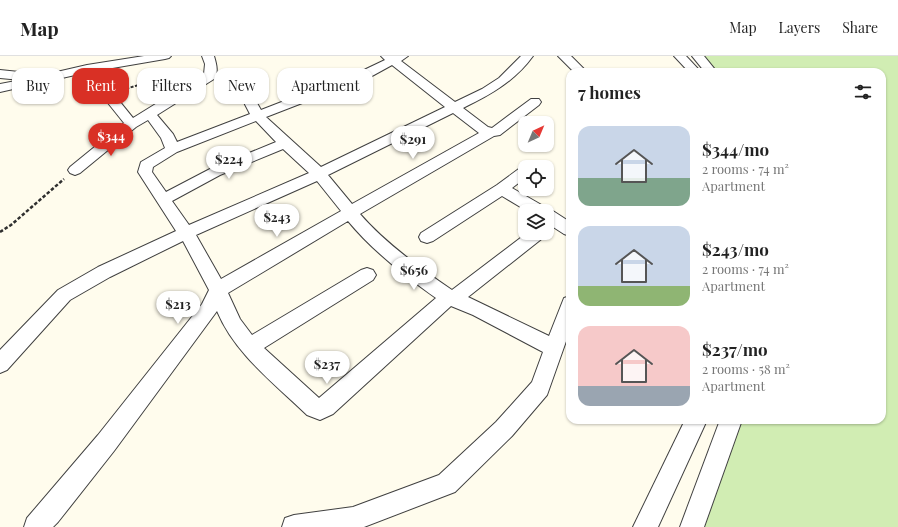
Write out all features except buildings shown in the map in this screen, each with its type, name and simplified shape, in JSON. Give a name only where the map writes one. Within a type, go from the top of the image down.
[{"type":"street","points":[[87,68],[165,56]]},
{"type":"street","points":[[0,364],[31,329],[64,296],[104,272],[185,233],[319,174],[455,109],[503,81],[527,56]]},
{"type":"street","points":[[564,56],[577,68]]},
{"type":"street","points":[[680,56],[691,68]]},
{"type":"street","points":[[698,56],[708,68]]},
{"type":"street","points":[[489,133],[484,131],[455,109],[394,58],[368,73],[172,149],[146,165],[144,168],[145,172],[197,250],[218,290],[232,323],[249,347],[315,408],[320,410],[325,408],[451,298],[529,240]]},
{"type":"street","points":[[75,170],[131,124],[150,114],[210,76],[209,60]]},
{"type":"street","points":[[0,74],[12,75]]},
{"type":"street","points":[[0,88],[12,85]]},
{"type":"street","points":[[36,527],[106,443],[209,309],[218,290],[489,133],[495,132],[535,102]]},
{"type":"street","points":[[114,104],[131,124]]},
{"type":"street","points":[[251,104],[257,115],[319,174],[364,229],[421,278],[451,298],[480,310],[554,348]]},
{"type":"street","points":[[150,114],[168,137],[172,149]]},
{"type":"street","points":[[164,199],[215,172],[285,143]]},
{"type":"street","points":[[427,237],[502,189],[518,176]]},
{"type":"street","points":[[502,189],[527,204]]},
{"type":"street","points":[[554,223],[566,228]]},
{"type":"street","points":[[249,347],[368,274]]},
{"type":"street","points":[[294,527],[353,519],[447,484],[504,429],[540,388],[566,314]]},
{"type":"street","points":[[645,527],[694,424]]},
{"type":"street","points":[[692,527],[730,424]]},
{"type":"path","points":[[129,87],[209,60]]},
{"type":"path","points":[[0,232],[11,225],[75,170]]},
{"type":"green space","points":[[697,56],[898,56],[898,527],[704,527],[734,424],[886,424],[886,68],[708,68]]}]
